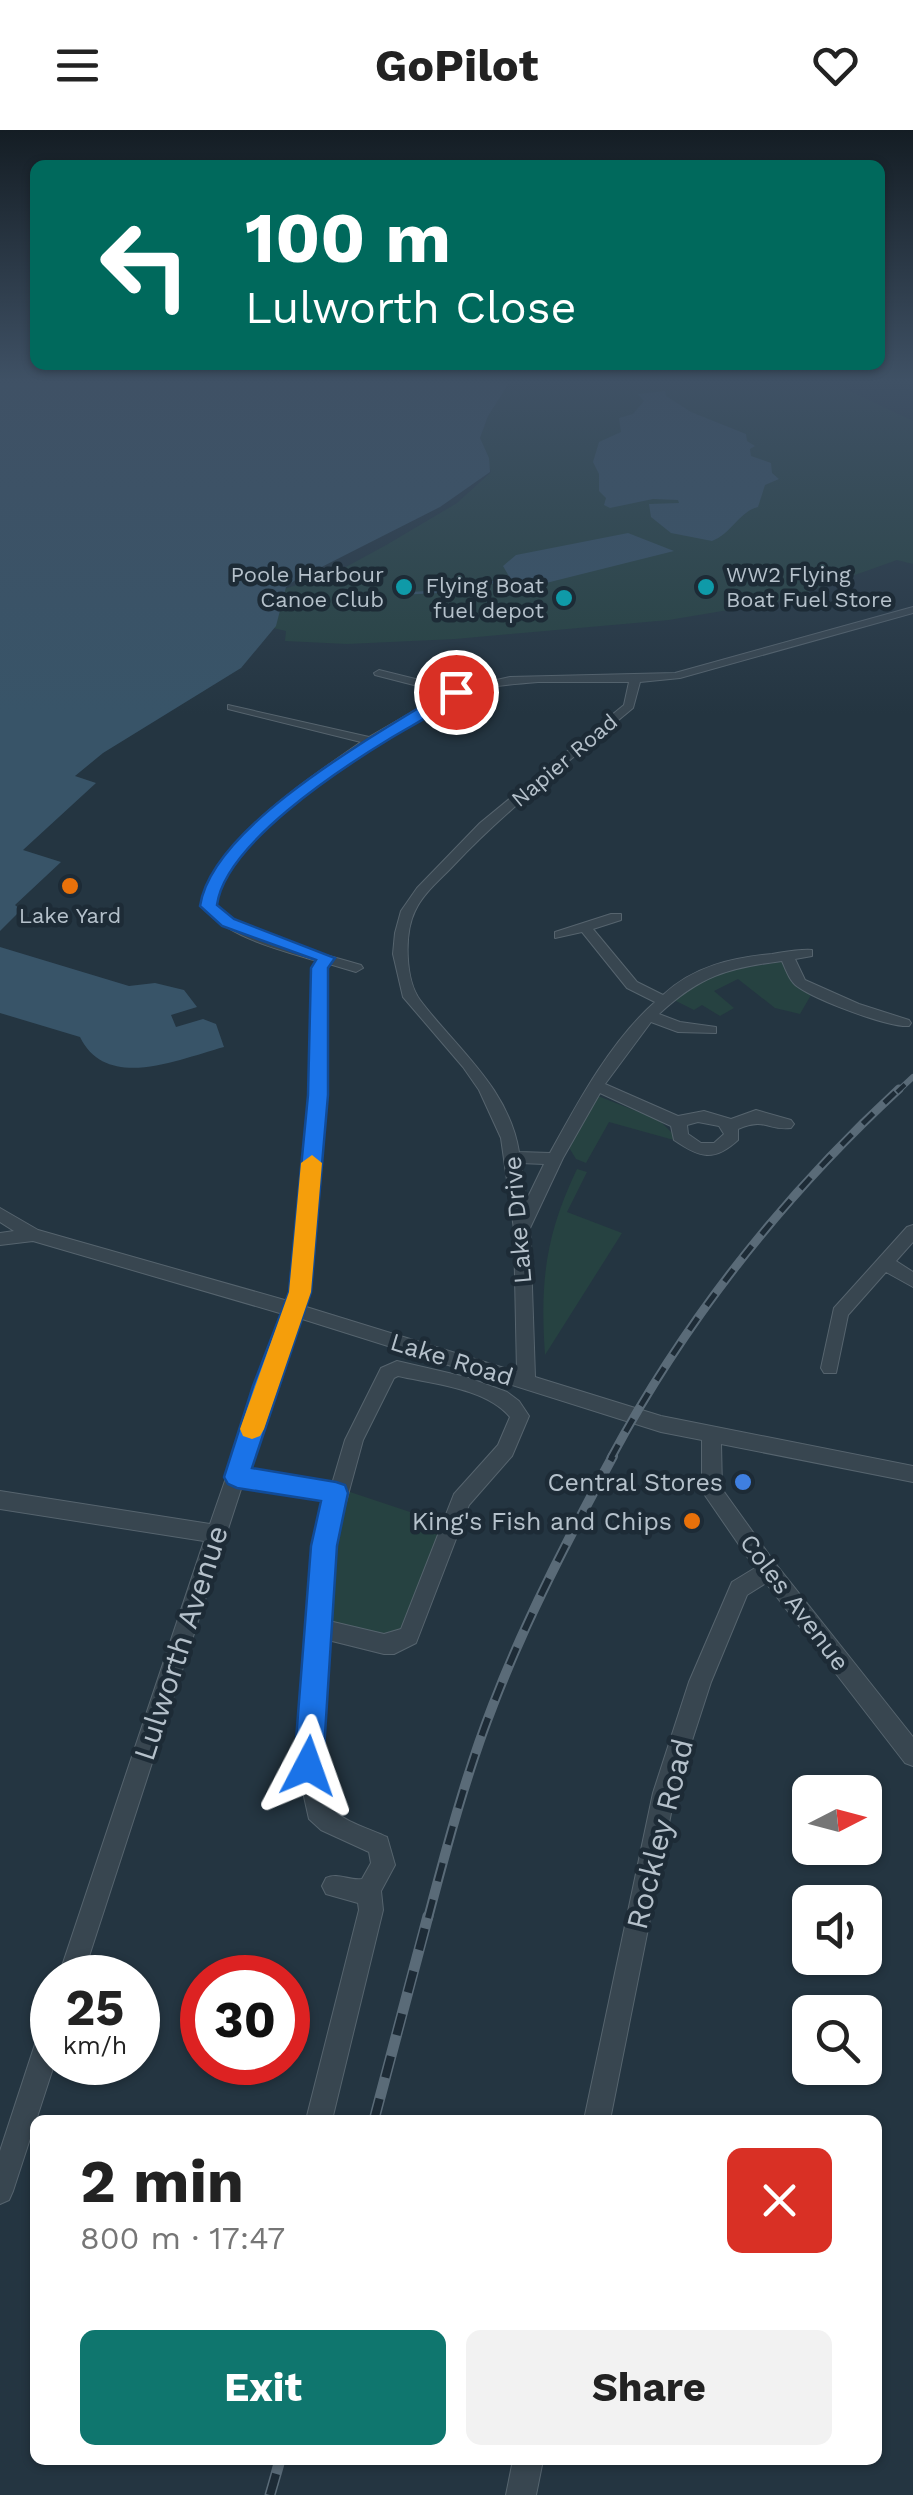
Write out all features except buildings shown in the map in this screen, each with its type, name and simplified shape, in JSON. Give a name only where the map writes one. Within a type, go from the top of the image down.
[{"type":"street","points":[[379,673],[456,692],[572,677],[635,680],[676,676],[913,610]]},
{"type":"street","name":"Napier Road","points":[[402,971],[402,933],[408,911],[422,891],[484,826],[629,706],[635,680]]},
{"type":"street","points":[[356,968],[228,923],[208,906],[211,887],[221,868],[252,834],[373,741],[456,692]]},
{"type":"street","points":[[232,707],[373,741]]},
{"type":"street","points":[[560,935],[616,917]]},
{"type":"street","points":[[585,928],[632,984],[662,1000]]},
{"type":"street","points":[[522,1229],[553,1159],[647,1015],[662,1000],[705,972],[744,961],[807,953]]},
{"type":"street","points":[[786,956],[800,983],[904,1024]]},
{"type":"street","name":"Lulworth Avenue","points":[[78,1955],[265,1386],[300,1292],[318,1095],[320,968],[326,958]]},
{"type":"street","name":"Lake Drive","points":[[402,971],[410,996],[486,1089],[513,1157],[522,1229],[526,1382]]},
{"type":"street","points":[[647,1015],[678,1027],[712,1030]]},
{"type":"street","points":[[598,1087],[679,1123],[702,1117],[730,1126],[756,1115],[786,1124]]},
{"type":"street","points":[[679,1123],[680,1136],[698,1149],[727,1144],[732,1136],[730,1126]]},
{"type":"street","points":[[513,1157],[553,1159]]},
{"type":"street","name":"Lake Road","points":[[0,1214],[33,1235],[711,1436],[913,1474]]},
{"type":"street","points":[[830,1368],[840,1313],[913,1231]]},
{"type":"street","points":[[0,1239],[33,1235]]},
{"type":"street","points":[[885,1263],[913,1280]]},
{"type":"street","points":[[319,1628],[384,1644],[394,1644],[408,1636],[461,1500],[505,1450],[520,1416],[516,1406],[500,1396],[397,1368],[387,1373],[354,1440],[336,1493],[324,1546],[308,1766],[312,1798],[323,1818],[379,1846],[382,1865],[369,1889],[371,1910],[319,2115]]},
{"type":"street","name":"Coles Avenue","points":[[711,1436],[712,1491],[768,1570],[913,1755]]},
{"type":"street","points":[[237,1477],[336,1493]]},
{"type":"street","points":[[0,1500],[217,1534]]},
{"type":"street","name":"Rockley Road","points":[[599,2115],[664,1793],[700,1682],[739,1590],[768,1570]]},
{"type":"street","points":[[334,1886],[354,1892],[369,1889]]},
{"type":"street","points":[[0,2191],[35,2085]]},
{"type":"street","points":[[521,2495],[527,2465]]},
{"type":"green space","points":[[468,493],[913,493],[913,564],[897,560],[782,601],[669,620],[455,639],[347,644],[285,641],[286,631],[265,626],[284,589],[335,573]]},
{"type":"green space","points":[[786,964],[794,985],[811,995],[800,1014],[775,1008],[738,979],[714,991],[734,1008],[720,1016],[702,1005],[694,1010],[672,999],[718,972]]},
{"type":"green space","points":[[598,1096],[659,1120],[681,1142],[609,1122],[586,1163],[576,1159],[568,1146]]},
{"type":"green space","points":[[577,1169],[587,1172],[567,1212],[622,1233],[545,1355],[543,1305],[547,1260],[558,1216]]},
{"type":"green space","points":[[344,1490],[449,1525],[409,1625],[389,1637],[330,1621],[325,1573]]},
{"type":"water","points":[[0,493],[459,493],[294,581],[286,587],[276,626],[241,668],[103,753],[75,776],[96,783],[23,850],[61,862],[15,905],[21,910],[0,931]]},
{"type":"water","points":[[601,493],[762,493],[758,507],[712,541],[671,533],[651,517],[649,504],[679,503],[678,500],[653,499],[610,508],[604,505],[606,498]]},
{"type":"water","points":[[628,533],[674,551],[538,585],[513,583],[503,566],[516,555]]},
{"type":"water","points":[[0,947],[129,986],[155,983],[184,990],[197,1007],[171,1015],[176,1027],[203,1019],[216,1024],[224,1047],[145,1067],[108,1063],[92,1054],[80,1037],[0,1013]]},
{"type":"waterway","points":[[301,577],[309,581],[317,577]]},
{"type":"waterway","points":[[413,593],[454,591],[503,580]]},
{"type":"railway","points":[[897,1092],[913,1077]]},
{"type":"railway","points":[[611,1458],[704,1308],[816,1172],[899,1089]]},
{"type":"railway","points":[[428,1918],[466,1784],[506,1673],[549,1579],[613,1456]]},
{"type":"railway","points":[[375,2115],[428,1916]]},
{"type":"railway","points":[[270,2495],[279,2465]]},
{"type":"slow traffic","points":[[252,1429],[300,1292],[312,1163]]},
{"type":"place","name":"Poole Harbour Canoe Club","points":[[404,587]]},
{"type":"place","name":"WW2 Flying Boat Fuel Store","points":[[706,587]]},
{"type":"place","name":"Flying Boat fuel depot","points":[[564,598]]},
{"type":"place","name":"Lake Yard","points":[[70,886]]},
{"type":"place","name":"Central Stores","points":[[743,1482]]},
{"type":"place","name":"King's Fish and Chips","points":[[692,1521]]},
{"type":"route","points":[[308,1766],[324,1546],[336,1493],[237,1477],[300,1292],[318,1095],[320,968],[326,958],[228,923],[208,906],[211,887],[221,868],[252,834],[344,761],[456,692]]}]
